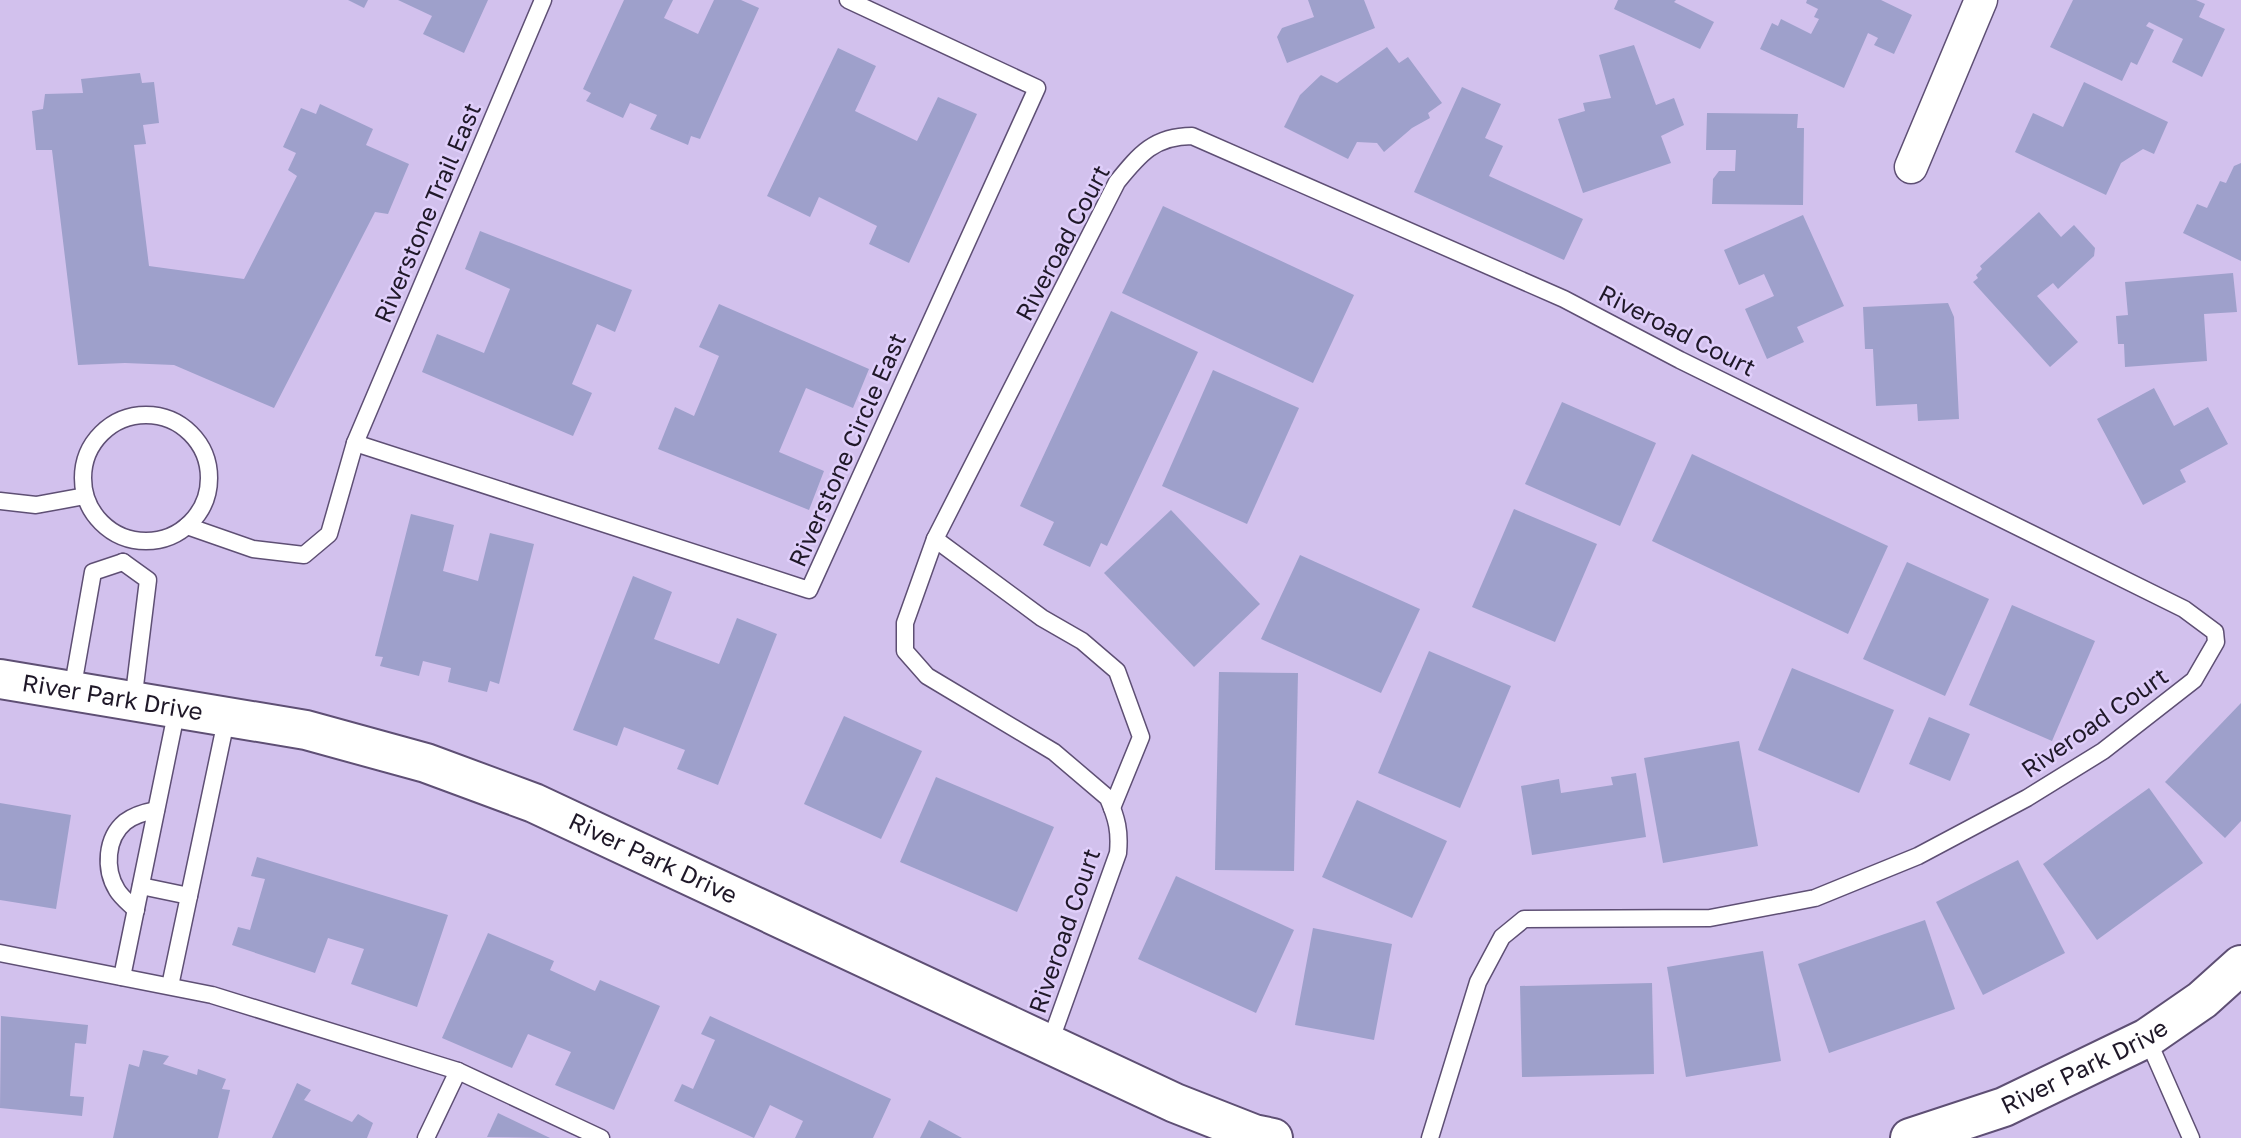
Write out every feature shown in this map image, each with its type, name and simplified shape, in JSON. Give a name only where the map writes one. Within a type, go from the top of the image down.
[{"type":"street","points":[[1911,167],[1981,0]]},
{"type":"street","name":"River Park Drive","points":[[0,679],[306,730],[413,760],[534,803],[1175,1103],[1260,1137]]},
{"type":"street","name":"River Park Drive","points":[[1910,1138],[2004,1107],[2147,1038],[2202,1000],[2241,965]]},
{"type":"lane","name":"Riverstone Trail East","points":[[355,443],[543,0]]},
{"type":"lane","name":"Riverstone Circle East","points":[[355,443],[809,590],[1037,88],[848,0]]},
{"type":"lane","name":"Riveroad Court","points":[[1049,1045],[1118,853],[1120,832],[1112,808],[1108,798],[1054,752],[927,676],[905,651],[905,623],[935,539],[1117,182],[1142,152],[1173,136],[1192,136],[1564,299],[1705,373],[2184,609],[2215,632],[2216,642],[2194,680],[2103,751],[2027,798],[1919,856],[1815,898],[1710,918],[1524,919],[1502,937],[1478,982],[1430,1138]]},
{"type":"lane","points":[[148,415],[169,419],[188,431],[201,447],[209,468],[208,490],[201,510],[187,526],[168,537],[147,542],[126,539],[107,528],[93,513],[85,496],[82,476],[86,457],[96,439],[110,426],[128,417],[148,415]]},
{"type":"lane","points":[[187,526],[253,550],[304,555],[328,534],[355,443]]},
{"type":"lane","points":[[0,501],[36,505],[85,496]]},
{"type":"lane","points":[[122,562],[126,539]]},
{"type":"lane","points":[[935,539],[1042,618],[1082,641],[1117,671],[1141,737],[1112,808]]},
{"type":"lane","points":[[72,692],[93,572],[122,562]]},
{"type":"lane","points":[[122,562],[148,580],[133,702]]},
{"type":"lane","points":[[122,977],[177,709]]},
{"type":"lane","points":[[170,986],[227,716]]},
{"type":"lane","points":[[136,910],[117,891],[111,877],[108,861],[110,848],[114,835],[125,822],[140,813],[156,810]]},
{"type":"lane","points":[[141,886],[189,895]]},
{"type":"lane","points":[[0,953],[212,995],[458,1071],[601,1138]]},
{"type":"lane","points":[[2147,1038],[2191,1138]]},
{"type":"lane","points":[[426,1138],[458,1071]]},
{"type":"building","points":[[348,0],[368,0],[364,8]]},
{"type":"building","points":[[398,0],[488,0],[464,53],[423,34],[432,16]]},
{"type":"building","points":[[624,0],[673,0],[664,18],[698,34],[714,0],[741,0],[759,8],[700,139],[691,136],[688,145],[650,129],[657,115],[630,103],[623,118],[586,101],[591,93],[583,89]]},
{"type":"building","points":[[1308,0],[1364,0],[1375,28],[1287,63],[1277,37],[1282,28],[1314,17]]},
{"type":"building","points":[[1618,0],[1676,0],[1674,2],[1714,22],[1700,49],[1614,9]]},
{"type":"building","points":[[1807,0],[1881,0],[1912,15],[1894,54],[1874,45],[1878,38],[1868,33],[1844,88],[1760,49],[1772,23],[1778,26],[1781,19],[1811,34],[1819,19],[1814,17],[1818,9],[1806,3]]},
{"type":"building","points":[[2073,0],[2196,0],[2205,4],[2199,17],[2225,29],[2202,77],[2172,62],[2183,39],[2149,22],[2146,26],[2154,30],[2137,65],[2131,62],[2122,81],[2050,47]]},
{"type":"building","points":[[1634,45],[1656,105],[1674,98],[1684,125],[1661,136],[1671,163],[1583,193],[1558,119],[1585,111],[1583,103],[1611,98],[1599,55]]},
{"type":"building","points":[[1387,47],[1399,63],[1408,57],[1442,103],[1428,113],[1430,118],[1412,128],[1384,152],[1377,143],[1357,142],[1348,159],[1284,127],[1300,95],[1321,75],[1337,83]]},
{"type":"building","points":[[838,48],[876,66],[855,111],[917,141],[938,97],[977,114],[909,263],[869,244],[877,226],[819,197],[810,217],[767,196]]},
{"type":"building","points":[[140,73],[142,83],[154,82],[159,123],[143,125],[146,144],[134,145],[149,266],[244,279],[297,176],[288,170],[296,153],[283,147],[301,108],[316,114],[320,104],[373,129],[366,145],[409,164],[388,214],[375,212],[274,408],[174,365],[78,365],[52,150],[36,150],[32,111],[43,109],[45,94],[83,93],[81,79]]},
{"type":"building","points":[[2084,82],[2168,122],[2154,154],[2143,149],[2121,163],[2106,195],[2015,152],[2033,113],[2063,127]]},
{"type":"building","points":[[1462,87],[1501,104],[1485,138],[1503,146],[1489,176],[1583,219],[1564,260],[1414,192]]},
{"type":"building","points":[[1707,113],[1798,114],[1797,128],[1804,128],[1803,205],[1712,204],[1713,179],[1719,171],[1735,171],[1736,150],[1706,150]]},
{"type":"building","points":[[2241,163],[2241,261],[2183,233],[2197,204],[2207,208],[2220,181],[2226,183],[2234,166]]},
{"type":"building","points":[[1163,206],[1354,295],[1313,383],[1122,293]]},
{"type":"building","points":[[2039,212],[2061,237],[2074,225],[2095,248],[2094,256],[2058,289],[2053,283],[2037,296],[2078,342],[2050,367],[1973,282],[1982,269],[1980,266]]},
{"type":"building","points":[[1803,215],[1844,306],[1797,327],[1804,342],[1767,359],[1745,309],[1774,296],[1764,274],[1739,285],[1724,250]]},
{"type":"building","points":[[480,231],[632,290],[615,332],[597,324],[572,384],[592,393],[573,436],[422,372],[437,334],[484,353],[510,289],[465,269]]},
{"type":"building","points":[[2233,273],[2237,312],[2204,314],[2207,361],[2125,367],[2124,344],[2118,344],[2116,316],[2128,315],[2125,282]]},
{"type":"building","points":[[1948,303],[1954,317],[1959,419],[1918,421],[1917,404],[1876,406],[1873,349],[1865,349],[1863,307]]},
{"type":"building","points":[[719,304],[869,369],[853,408],[806,388],[779,452],[824,471],[809,510],[658,449],[675,407],[694,416],[719,356],[699,347]]},
{"type":"building","points":[[1111,311],[1198,352],[1107,546],[1101,543],[1090,567],[1043,545],[1054,522],[1020,506]]},
{"type":"building","points":[[1213,370],[1299,408],[1247,524],[1162,486]]},
{"type":"building","points":[[2154,388],[2174,426],[2208,407],[2228,444],[2180,470],[2186,482],[2143,505],[2097,419]]},
{"type":"building","points":[[1562,402],[1656,443],[1620,526],[1525,484]]},
{"type":"building","points":[[1692,454],[1888,546],[1848,634],[1652,541]]},
{"type":"building","points":[[1514,509],[1597,544],[1555,642],[1472,607]]},
{"type":"building","points":[[1171,510],[1260,604],[1194,667],[1104,573]]},
{"type":"building","points":[[411,514],[454,525],[443,571],[478,581],[490,533],[534,544],[499,684],[490,681],[487,692],[448,682],[451,668],[423,661],[419,676],[380,666],[383,657],[375,656]]},
{"type":"building","points":[[1300,555],[1420,609],[1381,693],[1261,639]]},
{"type":"building","points":[[1907,562],[1989,599],[1945,696],[1863,659]]},
{"type":"building","points":[[633,576],[672,592],[654,639],[719,664],[737,618],[777,634],[718,785],[677,769],[685,750],[624,727],[617,746],[573,730]]},
{"type":"building","points":[[2012,605],[2095,641],[2052,741],[1969,705]]},
{"type":"building","points":[[1429,651],[1511,686],[1460,808],[1378,773]]},
{"type":"building","points":[[1792,668],[1894,710],[1859,793],[1758,750]]},
{"type":"building","points":[[1219,672],[1298,673],[1294,871],[1215,870]]},
{"type":"building","points":[[2241,703],[2241,821],[2225,838],[2165,782]]},
{"type":"building","points":[[844,716],[922,751],[881,839],[804,804]]},
{"type":"building","points":[[1929,717],[1970,734],[1950,781],[1909,764]]},
{"type":"building","points":[[1739,741],[1758,846],[1663,863],[1644,758]]},
{"type":"building","points":[[1636,773],[1646,837],[1532,855],[1521,786],[1559,779],[1561,793],[1613,785],[1611,777]]},
{"type":"building","points":[[936,777],[1054,827],[1017,912],[900,862]]},
{"type":"building","points":[[2149,788],[2203,863],[2097,940],[2043,864]]},
{"type":"building","points":[[1357,800],[1447,841],[1412,918],[1322,877]]},
{"type":"building","points":[[0,803],[71,815],[56,909],[0,900]]},
{"type":"building","points":[[257,857],[448,915],[417,1007],[351,984],[364,949],[328,938],[315,973],[232,945],[238,927],[250,930],[265,879],[251,876]]},
{"type":"building","points":[[2018,860],[2065,953],[1983,995],[1936,902]]},
{"type":"building","points":[[1176,876],[1294,930],[1256,1013],[1138,959]]},
{"type":"building","points":[[1925,920],[1955,1009],[1829,1053],[1798,964]]},
{"type":"building","points":[[1313,928],[1392,944],[1374,1040],[1295,1025]]},
{"type":"building","points":[[488,933],[554,961],[550,970],[595,991],[600,980],[660,1006],[614,1110],[555,1085],[571,1052],[528,1034],[512,1068],[442,1038]]},
{"type":"building","points":[[1763,951],[1781,1061],[1686,1077],[1667,967]]},
{"type":"building","points":[[1652,983],[1654,1074],[1522,1077],[1520,986]]},
{"type":"building","points":[[1,1016],[88,1025],[86,1044],[75,1043],[70,1096],[84,1097],[82,1116],[0,1108]]},
{"type":"building","points":[[710,1016],[891,1099],[873,1138],[795,1138],[803,1121],[770,1105],[754,1138],[674,1101],[682,1084],[693,1089],[715,1040],[701,1034]]},
{"type":"building","points":[[143,1050],[169,1056],[163,1064],[197,1075],[198,1069],[226,1079],[222,1089],[230,1090],[218,1138],[113,1138],[129,1064],[139,1067]]},
{"type":"building","points":[[297,1083],[311,1090],[304,1100],[352,1122],[358,1114],[373,1123],[367,1138],[272,1138]]},
{"type":"building","points":[[498,1113],[550,1138],[487,1137]]},
{"type":"building","points":[[929,1120],[962,1138],[920,1138]]}]
